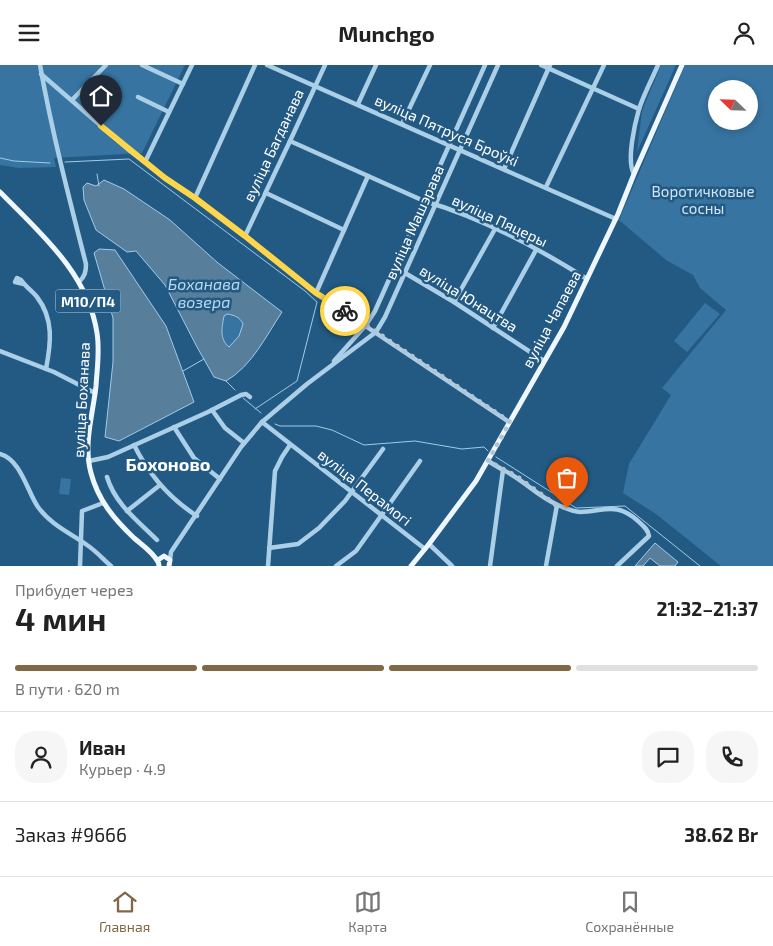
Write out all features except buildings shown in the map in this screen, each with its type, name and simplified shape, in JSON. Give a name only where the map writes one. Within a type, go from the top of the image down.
[{"type":"main road","name":"вуліца Чапаева","points":[[410,566],[460,504],[488,461],[564,327],[616,219],[682,65]]},
{"type":"main road","name":"вуліца Боханава","points":[[0,192],[70,267],[87,299],[97,333],[98,357],[88,461],[103,503]]},
{"type":"main road","name":"М10/П4","points":[[103,503],[120,523],[153,555],[158,564],[163,556]]},
{"type":"main road","points":[[153,555],[163,556],[170,564]]},
{"type":"street","points":[[40,65],[63,175],[86,264],[84,277],[79,282]]},
{"type":"street","points":[[72,100],[106,65]]},
{"type":"street","points":[[142,65],[182,84]]},
{"type":"street","points":[[145,162],[192,65]]},
{"type":"street","points":[[195,198],[255,65]]},
{"type":"street","name":"вуліца Пятруся Броўкі","points":[[267,65],[616,219]]},
{"type":"street","name":"вуліца Багданава","points":[[245,236],[324,65]]},
{"type":"street","points":[[358,104],[376,65]]},
{"type":"street","points":[[402,124],[430,65]]},
{"type":"street","name":"вуліца Машэрава","points":[[326,370],[366,325],[375,311],[485,65]]},
{"type":"street","name":"вуліца Машэрава","points":[[170,564],[172,552],[244,443],[262,422],[376,332],[386,317],[498,65]]},
{"type":"street","points":[[541,65],[550,67],[639,109]]},
{"type":"street","points":[[546,187],[604,65]]},
{"type":"street","points":[[634,174],[630,169],[633,138],[639,109],[658,65]]},
{"type":"street","points":[[504,169],[550,67]]},
{"type":"street","points":[[42,74],[130,151],[245,236],[316,293],[510,422]]},
{"type":"street","points":[[44,86],[53,84]]},
{"type":"street","points":[[138,97],[169,112]]},
{"type":"street","points":[[465,109],[476,114]]},
{"type":"street","name":"вуліца Пяцеры","points":[[290,141],[424,201],[436,204],[495,229],[587,279]]},
{"type":"street","points":[[316,293],[368,176]]},
{"type":"street","points":[[266,193],[344,230]]},
{"type":"street","points":[[454,302],[495,229]]},
{"type":"street","points":[[493,328],[536,250]]},
{"type":"street","name":"вуліца Юнацтва","points":[[406,273],[544,361]]},
{"type":"street","points":[[24,284],[36,296],[48,319],[51,336],[46,369]]},
{"type":"street","points":[[0,351],[46,369],[95,393]]},
{"type":"street","points":[[88,461],[108,457],[242,395],[246,394],[250,397]]},
{"type":"street","points":[[212,410],[226,428],[244,443]]},
{"type":"street","name":"вуліца Перамогі","points":[[262,422],[425,549]]},
{"type":"street","points":[[174,427],[194,458],[220,479]]},
{"type":"street","points":[[134,445],[160,485],[172,498],[197,516]]},
{"type":"street","points":[[268,566],[275,471],[290,445]]},
{"type":"street","points":[[269,548],[298,544],[326,522],[383,449]]},
{"type":"street","points":[[0,454],[9,459],[19,472],[36,504],[46,517],[111,566]]},
{"type":"street","points":[[336,566],[356,551],[420,461]]},
{"type":"street","points":[[488,461],[516,476],[556,505],[578,512],[618,509],[636,519],[648,531],[649,536],[618,566]]},
{"type":"street","points":[[490,566],[503,470]]},
{"type":"street","points":[[107,477],[115,495],[127,511],[157,540]]},
{"type":"street","points":[[127,511],[160,485]]},
{"type":"street","points":[[80,566],[82,511],[103,503]]},
{"type":"street","points":[[546,566],[556,505]]},
{"type":"street","points":[[429,544],[452,566]]},
{"type":"street","name":"вуліца Машэрава","points":[[163,556],[172,552]]},
{"type":"green space","points":[[0,65],[185,65],[142,153],[54,158],[56,167],[19,168],[0,165]]},
{"type":"green space","points":[[661,65],[676,65],[637,152],[642,111]]},
{"type":"green space","name":"Воротичковые сосны","points":[[685,65],[773,65],[773,566],[721,566],[656,514],[623,493],[629,464],[671,395],[662,388],[726,310],[700,288],[693,275],[666,260],[619,220]]},
{"type":"green space","points":[[705,303],[720,314],[687,352],[674,341]]},
{"type":"green space","points":[[227,314],[236,317],[243,324],[239,336],[229,347],[222,337],[224,316]]},
{"type":"green space","points":[[61,478],[71,479],[69,495],[59,494]]},
{"type":"water","name":"Боханава возера","points":[[104,180],[124,189],[170,220],[218,263],[282,312],[258,350],[235,375],[226,381],[214,377],[165,285],[136,251],[127,252],[96,230],[84,200],[83,187],[87,183],[96,186]],"holes":[[[227,314],[238,318],[243,324],[239,336],[229,347],[222,337],[224,316]]]},
{"type":"water","name":"Боханава возера","points":[[99,249],[115,250],[166,326],[194,402],[119,441],[105,437],[113,362],[113,318],[94,253]]},
{"type":"water","points":[[655,543],[678,562],[675,566],[660,566],[650,558],[643,566],[635,566]]},
{"type":"waterway","points":[[0,158],[14,161],[50,163]]},
{"type":"waterway","points":[[65,162],[129,159],[317,302],[297,381],[255,409]]},
{"type":"waterway","points":[[97,174],[99,186]]},
{"type":"waterway","points":[[183,371],[204,359]]},
{"type":"waterway","points":[[226,381],[235,390]]},
{"type":"waterway","points":[[243,398],[261,413]]},
{"type":"waterway","points":[[275,424],[280,426],[316,426],[332,430],[364,445],[415,441],[462,449],[484,447],[488,451]]},
{"type":"waterway","points":[[496,457],[576,508],[625,506],[700,566]]},
{"type":"way so far","points":[[345,311],[482,405],[510,422],[488,461],[516,476],[556,505],[567,508]]},
{"type":"district","name":"Бохоново","points":[[168,464]]},
{"type":"route","points":[[101,126],[130,151],[245,236],[316,293],[345,311]]}]
